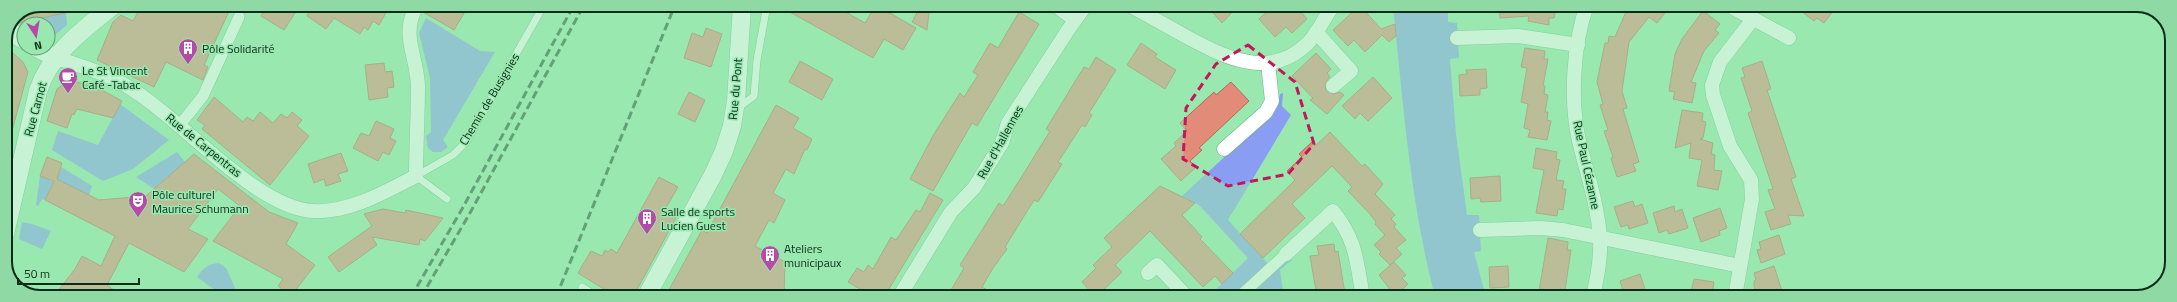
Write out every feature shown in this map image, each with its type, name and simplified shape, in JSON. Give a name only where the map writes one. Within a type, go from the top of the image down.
[{"type":"street","points":[[52,56],[56,58],[78,35],[106,12]]},
{"type":"street","points":[[414,12],[410,20],[408,36],[418,86],[416,176]]},
{"type":"street","name":"Rue du Pont","points":[[650,290],[713,175],[724,151],[735,111],[742,12]]},
{"type":"street","points":[[1064,12],[1075,20]]},
{"type":"street","name":"Rue d'Hallennes","points":[[903,290],[952,212],[974,188],[1002,144],[1008,123],[1081,12]]},
{"type":"street","points":[[1142,12],[1217,53],[1249,63],[1268,63],[1293,54],[1308,43],[1329,12]]},
{"type":"street","name":"Rue Paul Cézanne","points":[[1585,12],[1578,45],[1575,86],[1577,129],[1595,201],[1600,238],[1594,290]]},
{"type":"street","points":[[1741,12],[1790,38]]},
{"type":"street","points":[[179,126],[203,96],[239,17]]},
{"type":"street","points":[[1736,290],[1752,200],[1751,180],[1730,146],[1713,95],[1712,85],[1720,62],[1753,18]]},
{"type":"street","points":[[1316,32],[1351,71],[1333,86]]},
{"type":"street","points":[[1457,38],[1518,36],[1578,45]]},
{"type":"street","name":"Rue de Carpentras","points":[[56,58],[89,69],[125,85],[151,102],[256,187],[283,203],[305,210],[322,211],[340,208],[377,196],[416,176]]},
{"type":"street","name":"Rue Carnot","points":[[12,204],[38,91],[46,72],[56,58]]},
{"type":"street","points":[[1224,149],[1266,112],[1272,101],[1268,63]]},
{"type":"street","points":[[1247,290],[1333,211],[1345,226],[1354,245],[1362,290]]},
{"type":"street","points":[[1480,230],[1541,228],[1600,238],[1740,266]]},
{"type":"street","points":[[1148,274],[1157,265],[1180,290]]},
{"type":"lane","name":"Chemin de Busignies","points":[[416,176],[453,155],[466,142],[540,12]]},
{"type":"lane","points":[[735,111],[754,96],[757,60],[766,12]]},
{"type":"lane","points":[[416,176],[447,199]]},
{"type":"lane","points":[[582,287],[587,290]]},
{"type":"highlighted area","points":[[1248,45],[1295,82],[1314,144],[1288,174],[1228,186],[1183,159],[1186,108],[1216,64]]},
{"type":"shaded area","points":[[66,12],[67,25],[56,34],[56,16],[50,16]]},
{"type":"shaded area","points":[[1394,12],[1448,12],[1448,22],[1457,23],[1459,58],[1450,59],[1456,134],[1467,215],[1479,215],[1481,251],[1474,252],[1484,290],[1433,290],[1419,225],[1404,115]]},
{"type":"shaded area","points":[[426,18],[480,51],[495,52],[443,140],[448,147],[441,152],[433,152],[428,148],[426,136],[431,132],[430,78],[419,33]]},
{"type":"shaded area","points":[[1283,93],[1282,106],[1291,115],[1228,220],[1269,265],[1242,290],[1215,290],[1248,258],[1199,205],[1182,196],[1266,119],[1278,103],[1280,94]]},
{"type":"shaded area","points":[[120,104],[169,140],[133,169],[103,181],[52,150],[58,131],[98,145]]},
{"type":"shaded area","points":[[177,152],[185,162],[154,189],[136,177]]},
{"type":"shaded area","points":[[61,167],[92,186],[89,195],[56,179]]},
{"type":"shaded area","points":[[40,176],[55,182],[46,197],[48,201],[42,199],[38,206],[36,205]]},
{"type":"shaded area","points":[[22,222],[51,231],[42,249],[19,239]]},
{"type":"shaded area","points":[[1290,258],[1292,260],[1280,270],[1283,290],[1250,290]]},
{"type":"shaded area","points":[[219,263],[226,268],[236,290],[215,290],[197,277],[201,271],[212,264]]},
{"type":"building","points":[[40,12],[70,12],[51,16],[26,16]]},
{"type":"building","points":[[138,12],[229,12],[204,65],[208,67],[203,80],[166,62],[154,87],[97,60],[113,22],[121,15],[133,21]]},
{"type":"building","points":[[263,12],[295,13],[284,30],[261,16]]},
{"type":"building","points":[[309,12],[386,12],[379,25],[373,21],[368,30],[364,27],[360,34],[334,18],[326,29],[307,16]]},
{"type":"building","points":[[423,12],[465,12],[454,30]]},
{"type":"building","points":[[790,12],[845,12],[865,23],[872,12],[888,12],[916,28],[903,50],[884,39],[873,58]]},
{"type":"building","points":[[917,12],[929,12],[927,30],[912,22]]},
{"type":"building","points":[[1019,12],[1039,24],[977,126],[972,123],[933,191],[910,179],[934,134],[960,93],[964,97],[978,75],[973,72],[990,43],[998,48]]},
{"type":"building","points":[[1214,12],[1232,12],[1222,23],[1213,13]]},
{"type":"building","points":[[1267,12],[1301,12],[1307,19],[1292,33],[1286,27],[1275,37],[1259,19]]},
{"type":"building","points":[[1353,12],[1366,12],[1381,29],[1395,24],[1396,36],[1389,42],[1382,35],[1365,52],[1354,40],[1348,46],[1333,30]]},
{"type":"building","points":[[1500,12],[1555,12],[1554,18],[1549,18],[1549,25],[1528,21],[1529,16],[1500,18]]},
{"type":"building","points":[[1626,12],[1666,12],[1657,23],[1649,17],[1629,42],[1622,91],[1627,108],[1623,109],[1639,162],[1633,164],[1636,171],[1617,177],[1611,158],[1613,157],[1604,131],[1608,130],[1600,105],[1603,104],[1597,82],[1605,43],[1608,43],[1609,36],[1615,37]]},
{"type":"building","points":[[1702,12],[1720,24],[1715,30],[1719,33],[1704,51],[1691,82],[1696,83],[1692,103],[1673,99],[1675,92],[1669,91],[1675,54],[1682,39]]},
{"type":"building","points":[[1802,12],[1833,12],[1824,23],[1817,18],[1814,21]]},
{"type":"building","points":[[706,28],[722,34],[711,67],[684,58],[692,33],[703,37]]},
{"type":"building","points":[[1141,43],[1157,54],[1155,57],[1176,70],[1165,89],[1127,65]]},
{"type":"building","points":[[1525,48],[1545,51],[1544,59],[1548,59],[1543,86],[1545,86],[1544,94],[1548,95],[1545,112],[1548,112],[1547,120],[1551,121],[1547,140],[1528,137],[1530,130],[1524,128],[1528,104],[1521,102],[1527,68],[1521,67]]},
{"type":"building","points":[[12,52],[23,62],[28,72],[12,131]]},
{"type":"building","points":[[1316,53],[1331,69],[1327,73],[1330,77],[1325,83],[1326,91],[1334,94],[1340,92],[1344,95],[1327,114],[1310,100],[1313,98],[1292,76]]},
{"type":"building","points":[[1096,57],[1116,70],[1089,113],[1092,115],[1085,127],[1082,125],[1058,162],[1062,164],[1038,202],[1034,200],[1005,247],[1007,249],[993,268],[982,287],[987,290],[951,290],[964,268],[960,265],[999,203],[1003,206],[1019,181],[1050,131],[1046,129],[1084,67],[1089,69]]},
{"type":"building","points":[[800,61],[833,79],[822,100],[789,82]]},
{"type":"building","points":[[1762,61],[1771,89],[1767,90],[1796,177],[1791,179],[1804,216],[1788,215],[1791,224],[1771,230],[1765,212],[1775,209],[1768,190],[1773,189],[1748,113],[1752,111],[1741,78],[1745,77],[1742,68]]},
{"type":"building","points":[[384,63],[385,72],[392,71],[394,87],[387,88],[388,97],[369,100],[365,65]]},
{"type":"building","points":[[1486,69],[1487,88],[1480,89],[1480,95],[1460,96],[1459,75],[1467,74],[1466,70]]},
{"type":"building","points":[[1373,77],[1392,98],[1368,121],[1360,113],[1355,119],[1342,106]]},
{"type":"building","points":[[77,82],[100,89],[122,101],[113,118],[77,109],[74,115],[72,114],[67,128],[47,121],[57,89],[65,83]]},
{"type":"building","points":[[1231,82],[1249,101],[1199,148],[1202,150],[1190,161],[1196,167],[1181,181],[1161,159],[1176,146],[1174,143],[1187,131],[1180,123],[1214,92],[1216,95]]},
{"type":"building","points":[[689,92],[705,100],[695,122],[678,114]]},
{"type":"building","points":[[214,97],[243,122],[247,117],[253,121],[260,112],[273,123],[281,114],[287,118],[292,112],[302,120],[297,126],[309,136],[270,185],[202,129],[205,125],[197,120]]},
{"type":"building","points":[[776,105],[799,118],[793,128],[812,139],[807,150],[805,149],[794,174],[786,169],[773,193],[785,200],[774,223],[769,220],[755,246],[785,262],[784,290],[669,290],[702,230],[707,233]]},
{"type":"building","points":[[1682,110],[1703,113],[1702,121],[1706,122],[1703,138],[1700,139],[1713,143],[1711,154],[1715,155],[1714,170],[1722,171],[1718,190],[1697,186],[1702,160],[1689,158],[1691,143],[1675,148]]},
{"type":"building","points":[[376,121],[394,129],[390,138],[396,141],[389,155],[383,152],[378,161],[353,148],[361,133],[369,136]]},
{"type":"building","points":[[1330,132],[1362,166],[1365,164],[1383,184],[1375,194],[1395,215],[1391,219],[1396,224],[1394,227],[1406,240],[1396,248],[1402,254],[1390,265],[1379,254],[1381,252],[1374,245],[1385,235],[1375,224],[1376,222],[1370,214],[1348,191],[1352,187],[1332,166],[1292,204],[1305,218],[1263,258],[1240,234],[1295,180],[1287,171],[1302,157],[1299,154],[1312,142],[1315,146]]},
{"type":"building","points":[[1536,148],[1557,152],[1556,159],[1560,160],[1556,180],[1564,181],[1562,189],[1566,189],[1563,210],[1558,209],[1557,216],[1536,213],[1544,170],[1533,168]]},
{"type":"building","points":[[341,153],[348,171],[338,174],[341,181],[326,186],[324,179],[314,183],[308,164]]},
{"type":"building","points":[[194,154],[269,212],[298,223],[286,244],[315,265],[296,290],[283,290],[278,286],[283,279],[213,241],[240,206],[218,189],[188,229],[208,239],[184,272],[129,243],[107,285],[114,290],[58,290],[75,269],[82,256],[101,266],[115,236],[45,200],[54,181],[40,176],[47,157],[62,163],[57,179],[99,200],[146,196]]},
{"type":"building","points":[[1500,176],[1501,201],[1481,202],[1480,198],[1471,199],[1470,178]]},
{"type":"building","name":"Salle de sports Lucien Guest","points":[[659,177],[678,187],[664,211],[676,218],[637,290],[606,290],[578,273],[591,251],[602,256],[605,250],[608,252],[611,249],[617,253]]},
{"type":"building","points":[[1160,186],[1195,203],[1182,215],[1202,237],[1200,239],[1233,273],[1222,284],[1215,276],[1203,287],[1150,231],[1115,265],[1122,272],[1103,290],[1089,290],[1082,282],[1096,268],[1093,265],[1112,247],[1104,238]]},
{"type":"building","points":[[930,193],[943,200],[888,290],[862,290],[848,282],[857,268],[864,272],[868,265],[873,269],[891,237],[896,240],[916,210],[920,212]]},
{"type":"building","points":[[1633,201],[1635,207],[1642,204],[1648,223],[1629,229],[1628,225],[1621,227],[1614,207]]},
{"type":"building","points":[[1674,206],[1675,212],[1682,209],[1688,228],[1669,234],[1667,230],[1659,233],[1653,213]]},
{"type":"building","points":[[1720,208],[1727,228],[1719,231],[1720,235],[1701,242],[1693,218]]},
{"type":"building","points":[[383,209],[405,213],[406,210],[443,218],[425,241],[420,239],[419,245],[372,237],[377,245],[339,272],[328,257],[372,226],[364,214]]},
{"type":"building","points":[[1779,235],[1785,254],[1761,263],[1757,250],[1761,249],[1759,242]]},
{"type":"building","points":[[1548,238],[1568,242],[1567,250],[1571,250],[1565,290],[1539,290]]},
{"type":"building","points":[[1334,244],[1335,252],[1338,251],[1344,290],[1316,290],[1310,256],[1319,255],[1317,246]]},
{"type":"building","points":[[1394,262],[1406,275],[1402,278],[1408,284],[1402,290],[1390,290],[1379,275]]},
{"type":"building","points":[[1508,266],[1509,287],[1490,288],[1489,267]]},
{"type":"building","points":[[1774,266],[1782,290],[1755,290],[1754,281],[1756,280],[1754,273]]},
{"type":"building","points":[[1640,274],[1645,290],[1623,290],[1620,281]]},
{"type":"building","points":[[1694,279],[1714,282],[1713,290],[1692,290]]},
{"type":"railway","points":[[415,290],[462,209],[570,12]]},
{"type":"railway","points":[[425,290],[470,213],[580,12]]},
{"type":"railway","points":[[559,290],[672,12]]},
{"type":"place","name":"Pôle Solidarité","points":[[188,65]]},
{"type":"place","name":"Le St Vincent Café -Tabac","points":[[68,94]]},
{"type":"place","name":"Pôle culturel Maurice Schumann","points":[[138,218]]},
{"type":"place","name":"Salle de sports Lucien Guest","points":[[647,235]]},
{"type":"place","name":"Ateliers municipaux","points":[[770,272]]}]
